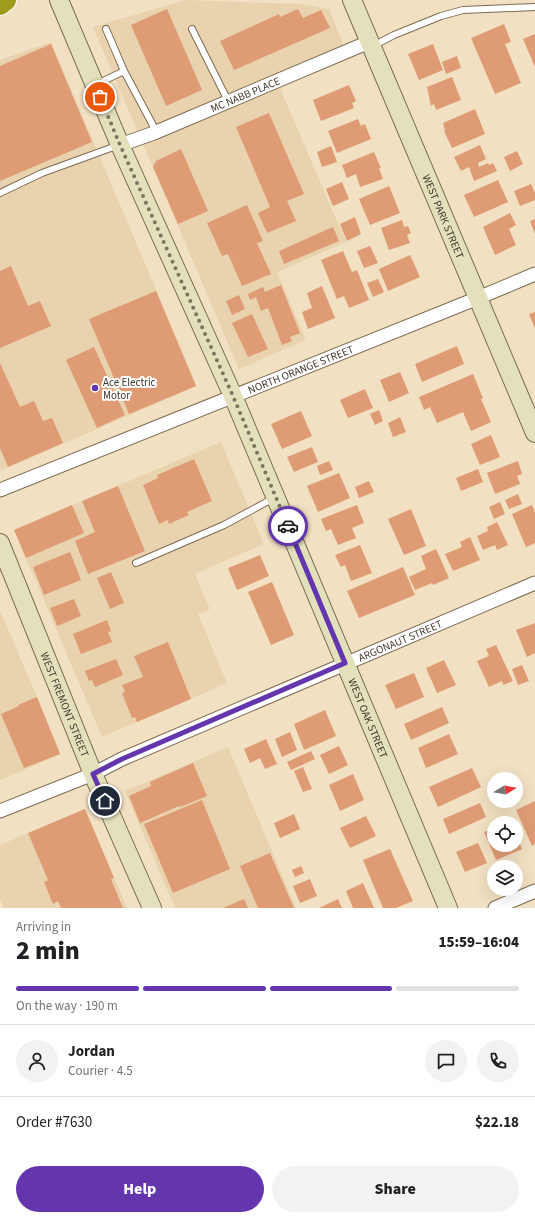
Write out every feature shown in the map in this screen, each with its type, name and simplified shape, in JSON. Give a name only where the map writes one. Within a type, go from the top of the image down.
[{"type":"highway","points":[[0,4],[5,0]]},
{"type":"street","name":"WEST OAK STREET","points":[[59,0],[120,145],[233,396],[448,908]]},
{"type":"street","name":"WEST PARK STREET","points":[[352,0],[535,433]]},
{"type":"street","name":"MC NABB PLACE","points":[[120,145],[156,132],[228,101],[370,44]]},
{"type":"street","name":"NORTH ORANGE STREET","points":[[0,490],[535,274]]},
{"type":"street","name":"WEST FREMONT STREET","points":[[0,543],[93,774],[152,908]]},
{"type":"street","name":"ARGONAUT STREET","points":[[0,811],[93,774],[122,759],[535,583]]},
{"type":"street","points":[[495,908],[535,891]]},
{"type":"lane","points":[[370,44],[441,16],[463,10],[535,7]]},
{"type":"lane","points":[[106,29],[124,71],[156,132]]},
{"type":"lane","points":[[192,29],[228,101]]},
{"type":"lane","points":[[95,85],[124,71]]},
{"type":"lane","points":[[0,193],[42,173],[120,145]]},
{"type":"lane","points":[[136,563],[224,525],[276,497]]},
{"type":"shaded area","points":[[186,0],[299,4],[329,9],[346,51],[277,81],[346,242],[277,272],[306,340],[239,369],[93,27]]},
{"type":"shaded area","points":[[51,42],[197,386],[0,471],[0,60]]},
{"type":"shaded area","points":[[221,442],[264,544],[195,574],[210,609],[198,614],[227,683],[102,737],[14,530]]},
{"type":"shaded area","points":[[0,610],[61,754],[0,780]]},
{"type":"shaded area","points":[[228,747],[296,908],[175,908],[125,791]]},
{"type":"shaded area","points":[[85,809],[127,908],[4,908],[0,899],[0,845]]},
{"type":"building","points":[[167,9],[202,90],[166,106],[131,25]]},
{"type":"building","points":[[298,9],[303,18],[321,10],[330,28],[234,70],[220,41],[279,14],[280,17]]},
{"type":"building","points":[[504,24],[511,42],[505,44],[521,83],[495,94],[471,38]]},
{"type":"building","points":[[535,34],[535,67],[523,39]]},
{"type":"building","points":[[51,44],[92,142],[0,181],[0,66]]},
{"type":"building","points":[[433,44],[443,70],[419,80],[408,54]]},
{"type":"building","points":[[457,56],[461,68],[446,74],[442,62]]},
{"type":"building","points":[[452,77],[461,100],[436,110],[434,104],[431,106],[427,87]]},
{"type":"building","points":[[349,85],[356,101],[352,103],[354,108],[321,121],[313,100]]},
{"type":"building","points":[[475,109],[485,134],[452,148],[444,131],[443,123]]},
{"type":"building","points":[[269,113],[304,194],[287,201],[296,221],[267,233],[258,213],[270,207],[236,127]]},
{"type":"building","points":[[358,119],[361,126],[365,124],[371,139],[337,153],[328,131]]},
{"type":"building","points":[[480,145],[486,159],[478,163],[479,167],[488,163],[489,165],[493,163],[497,171],[474,181],[469,167],[461,171],[454,157]]},
{"type":"building","points":[[331,146],[337,162],[322,167],[317,152]]},
{"type":"building","points":[[181,149],[208,211],[178,224],[153,167],[156,161]]},
{"type":"building","points":[[517,151],[523,164],[510,171],[504,157]]},
{"type":"building","points":[[374,152],[381,168],[379,168],[383,179],[360,187],[356,174],[347,178],[342,165]]},
{"type":"building","points":[[498,180],[508,202],[474,217],[464,195]]},
{"type":"building","points":[[342,182],[349,199],[333,206],[326,189]]},
{"type":"building","points":[[531,184],[535,193],[535,200],[520,206],[514,191]]},
{"type":"building","points":[[389,186],[400,213],[370,225],[359,199]]},
{"type":"building","points":[[247,205],[263,241],[257,243],[271,274],[242,286],[228,254],[222,256],[207,223]]},
{"type":"building","points":[[510,213],[516,225],[509,229],[516,245],[495,255],[483,227]]},
{"type":"building","points":[[355,217],[361,234],[347,241],[340,224]]},
{"type":"building","points":[[535,219],[535,234],[530,221]]},
{"type":"building","points":[[402,220],[404,227],[408,226],[411,233],[407,235],[410,243],[389,250],[381,228]]},
{"type":"building","points":[[333,227],[339,241],[284,264],[279,251]]},
{"type":"building","points":[[370,246],[378,263],[364,268],[357,251]]},
{"type":"building","points":[[343,251],[352,272],[357,270],[369,300],[349,308],[344,296],[337,299],[321,260]]},
{"type":"building","points":[[410,255],[420,277],[388,291],[379,269]]},
{"type":"building","points":[[11,266],[28,306],[40,301],[51,326],[0,348],[0,271]]},
{"type":"building","points":[[378,279],[384,292],[373,297],[367,283]]},
{"type":"building","points":[[281,285],[300,333],[290,337],[292,341],[282,345],[268,308],[261,311],[256,297],[250,300],[248,294],[263,287],[265,292]]},
{"type":"building","points":[[322,286],[335,318],[308,329],[302,312],[312,308],[307,293]]},
{"type":"building","points":[[156,291],[196,386],[129,414],[89,319]]},
{"type":"building","points":[[239,295],[245,309],[232,315],[226,301]]},
{"type":"building","points":[[535,312],[535,329],[529,314]]},
{"type":"building","points":[[252,314],[268,349],[248,357],[232,323]]},
{"type":"building","points":[[457,346],[464,364],[422,382],[415,364]]},
{"type":"building","name":"Ace Electric Motor","points":[[94,347],[125,415],[97,428],[66,360]]},
{"type":"building","points":[[0,363],[20,407],[34,401],[43,421],[52,418],[63,443],[8,467],[0,448]]},
{"type":"building","points":[[400,372],[409,393],[389,402],[380,380]]},
{"type":"building","points":[[473,374],[483,398],[481,399],[491,422],[471,431],[463,412],[437,423],[430,407],[424,410],[419,397]]},
{"type":"building","points":[[365,389],[373,408],[348,418],[340,400]]},
{"type":"building","points":[[379,410],[383,421],[375,425],[370,414]]},
{"type":"building","points":[[301,411],[312,436],[282,449],[271,424]]},
{"type":"building","points":[[400,417],[406,432],[393,437],[388,423]]},
{"type":"building","points":[[491,435],[500,457],[480,465],[471,444]]},
{"type":"building","points":[[312,447],[318,462],[294,472],[287,457]]},
{"type":"building","points":[[194,459],[212,501],[187,512],[189,515],[169,524],[168,520],[159,524],[143,485],[158,478],[157,475]]},
{"type":"building","points":[[329,461],[333,470],[320,475],[317,466]]},
{"type":"building","points":[[518,461],[522,474],[517,476],[520,484],[495,494],[487,473]]},
{"type":"building","points":[[478,469],[483,482],[461,491],[456,478]]},
{"type":"building","points":[[339,473],[350,498],[318,512],[307,486]]},
{"type":"building","points":[[369,481],[374,492],[359,498],[355,487]]},
{"type":"building","points":[[118,486],[145,551],[88,574],[75,541],[95,532],[82,501]]},
{"type":"building","points":[[518,494],[522,504],[509,509],[505,500]]},
{"type":"building","points":[[500,502],[505,514],[494,519],[489,507]]},
{"type":"building","points":[[72,505],[84,533],[26,558],[14,530]]},
{"type":"building","points":[[357,505],[364,523],[352,528],[356,538],[338,545],[331,529],[326,531],[321,519]]},
{"type":"building","points":[[532,505],[535,513],[535,543],[526,547],[512,514]]},
{"type":"building","points":[[411,509],[426,546],[404,555],[388,519]]},
{"type":"building","points":[[497,522],[508,545],[497,550],[495,545],[483,550],[477,536],[488,531],[487,527]]},
{"type":"building","points":[[470,537],[480,560],[453,571],[445,554],[462,547],[460,542]]},
{"type":"building","points":[[360,545],[372,573],[351,581],[345,565],[341,567],[335,555]]},
{"type":"building","points":[[436,549],[449,578],[433,585],[432,583],[415,590],[409,577],[426,569],[421,556]]},
{"type":"building","points":[[70,552],[81,580],[44,595],[33,567]]},
{"type":"building","points":[[260,555],[269,576],[237,590],[228,568]]},
{"type":"building","points":[[403,567],[415,595],[359,618],[347,591]]},
{"type":"building","points":[[111,572],[124,603],[110,609],[97,578]]},
{"type":"building","points":[[272,582],[294,635],[271,645],[248,592]]},
{"type":"building","points":[[74,599],[81,616],[57,626],[50,608]]},
{"type":"building","points":[[107,620],[111,631],[108,632],[112,642],[81,654],[73,634]]},
{"type":"building","points":[[535,623],[535,653],[527,657],[516,630]]},
{"type":"building","points":[[168,642],[191,699],[137,722],[135,717],[132,718],[122,693],[125,692],[122,685],[143,677],[134,656]]},
{"type":"building","points":[[496,645],[513,681],[503,685],[502,681],[489,687],[477,661],[489,656],[486,649]]},
{"type":"building","points":[[116,659],[123,675],[95,687],[92,680],[89,681],[85,671]]},
{"type":"building","points":[[444,660],[456,685],[437,693],[426,668]]},
{"type":"building","points":[[522,665],[529,681],[518,685],[512,669]]},
{"type":"building","points":[[414,673],[424,697],[396,709],[385,685]]},
{"type":"building","points":[[37,697],[60,754],[24,768],[1,714]]},
{"type":"building","points":[[442,707],[449,723],[411,740],[404,724]]},
{"type":"building","points":[[325,710],[336,736],[304,750],[294,724]]},
{"type":"building","points":[[290,732],[297,750],[282,757],[275,739]]},
{"type":"building","points":[[449,734],[458,754],[426,768],[418,748]]},
{"type":"building","points":[[266,739],[277,764],[265,769],[260,758],[250,763],[244,749]]},
{"type":"building","points":[[339,746],[348,765],[329,774],[320,755]]},
{"type":"building","points":[[311,751],[315,759],[291,770],[287,762]]},
{"type":"building","points":[[193,763],[207,796],[140,823],[129,796],[151,786],[150,782]]},
{"type":"building","points":[[303,767],[312,789],[303,792],[294,771]]},
{"type":"building","points":[[472,768],[481,787],[438,807],[429,787]]},
{"type":"building","points":[[353,774],[364,800],[340,811],[329,785]]},
{"type":"building","points":[[202,800],[230,869],[173,893],[144,824]]},
{"type":"building","points":[[535,801],[535,844],[532,846],[523,826],[523,816],[519,816],[516,810]]},
{"type":"building","points":[[480,803],[486,817],[449,834],[443,819]]},
{"type":"building","points":[[85,809],[114,878],[111,879],[123,908],[61,908],[58,901],[53,904],[44,882],[48,880],[28,833]]},
{"type":"building","points":[[294,814],[300,829],[280,838],[274,823]]},
{"type":"building","points":[[366,816],[376,836],[350,848],[340,828]]},
{"type":"building","points":[[487,831],[487,839],[484,832]]},
{"type":"building","points":[[478,843],[487,863],[465,872],[456,852]]},
{"type":"building","points":[[390,849],[413,901],[396,908],[383,908],[363,860]]},
{"type":"building","points":[[493,852],[515,852],[496,860]]},
{"type":"building","points":[[270,853],[294,908],[258,908],[240,866]]},
{"type":"building","points":[[301,866],[304,873],[295,877],[292,870]]},
{"type":"building","points":[[310,879],[317,896],[300,903],[293,886]]},
{"type":"building","points":[[363,883],[374,908],[353,908],[346,891]]},
{"type":"building","points":[[244,899],[248,908],[223,908]]},
{"type":"building","points":[[338,899],[342,908],[319,908]]},
{"type":"way so far","points":[[100,97],[120,145],[233,396],[288,526]]},
{"type":"place","name":"Ace Electric Motor","points":[[95,388]]},
{"type":"route","points":[[105,801],[93,774],[122,759],[345,663],[288,526]]}]
